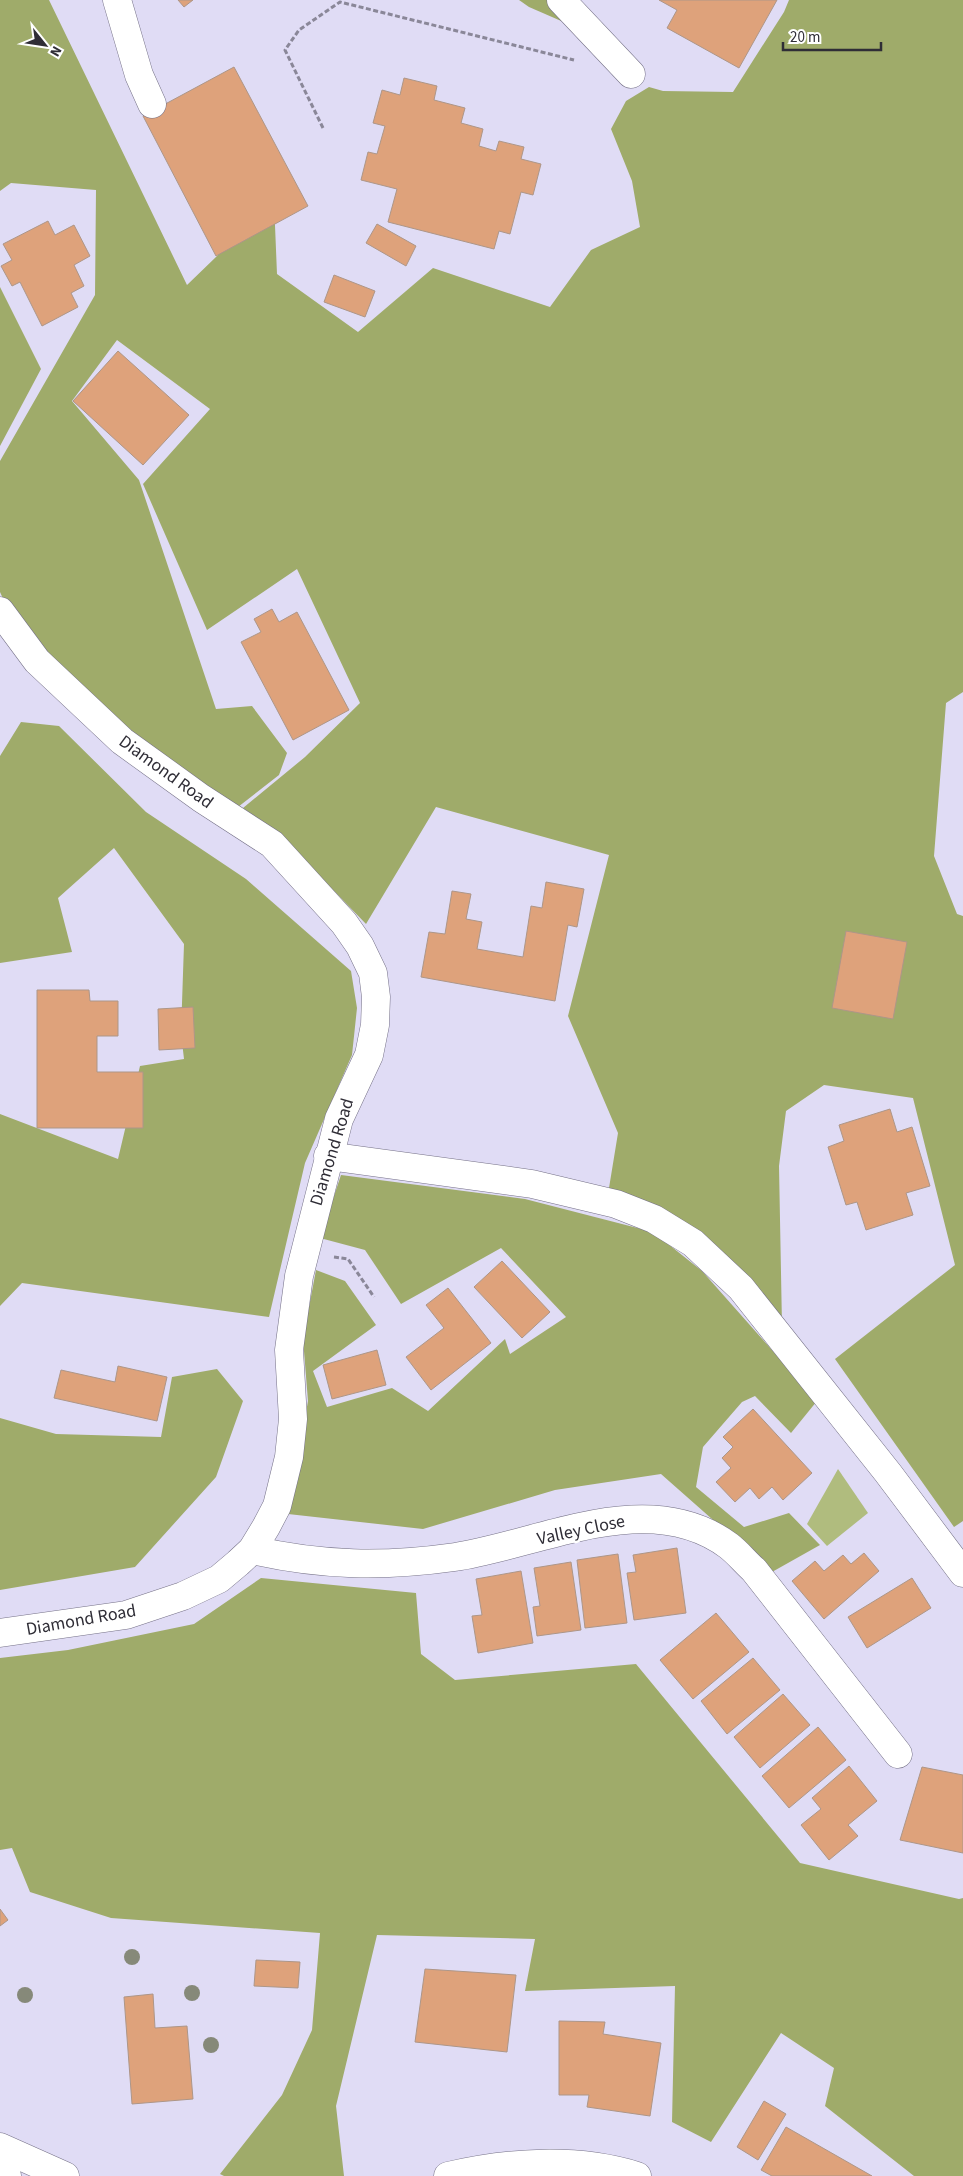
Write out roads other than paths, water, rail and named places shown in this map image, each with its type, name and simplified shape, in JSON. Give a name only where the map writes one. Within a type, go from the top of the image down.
[{"type":"street","points":[[117,0],[139,75],[152,104]]},
{"type":"street","points":[[561,0],[631,74]]},
{"type":"street","name":"Diamond Road","points":[[0,612],[37,662],[122,741],[202,798],[272,844],[344,923],[360,946],[373,973],[376,997],[375,1025],[368,1055],[339,1119],[304,1253],[289,1350],[293,1419],[289,1457],[277,1506],[252,1550],[219,1579],[183,1596],[126,1615],[0,1633]]},
{"type":"street","points":[[328,1156],[532,1184],[616,1204],[654,1219],[693,1243],[741,1288],[888,1473],[963,1573]]},
{"type":"street","name":"Valley Close","points":[[252,1550],[303,1561],[384,1564],[489,1551],[603,1522],[626,1519],[664,1520],[701,1531],[728,1546],[754,1570],[898,1754]]},
{"type":"street","points":[[0,2147],[65,2176]]},
{"type":"street","points":[[0,2151],[7,2176]]},
{"type":"street","points":[[448,2176],[513,2165],[581,2166],[617,2170],[637,2176]]}]
